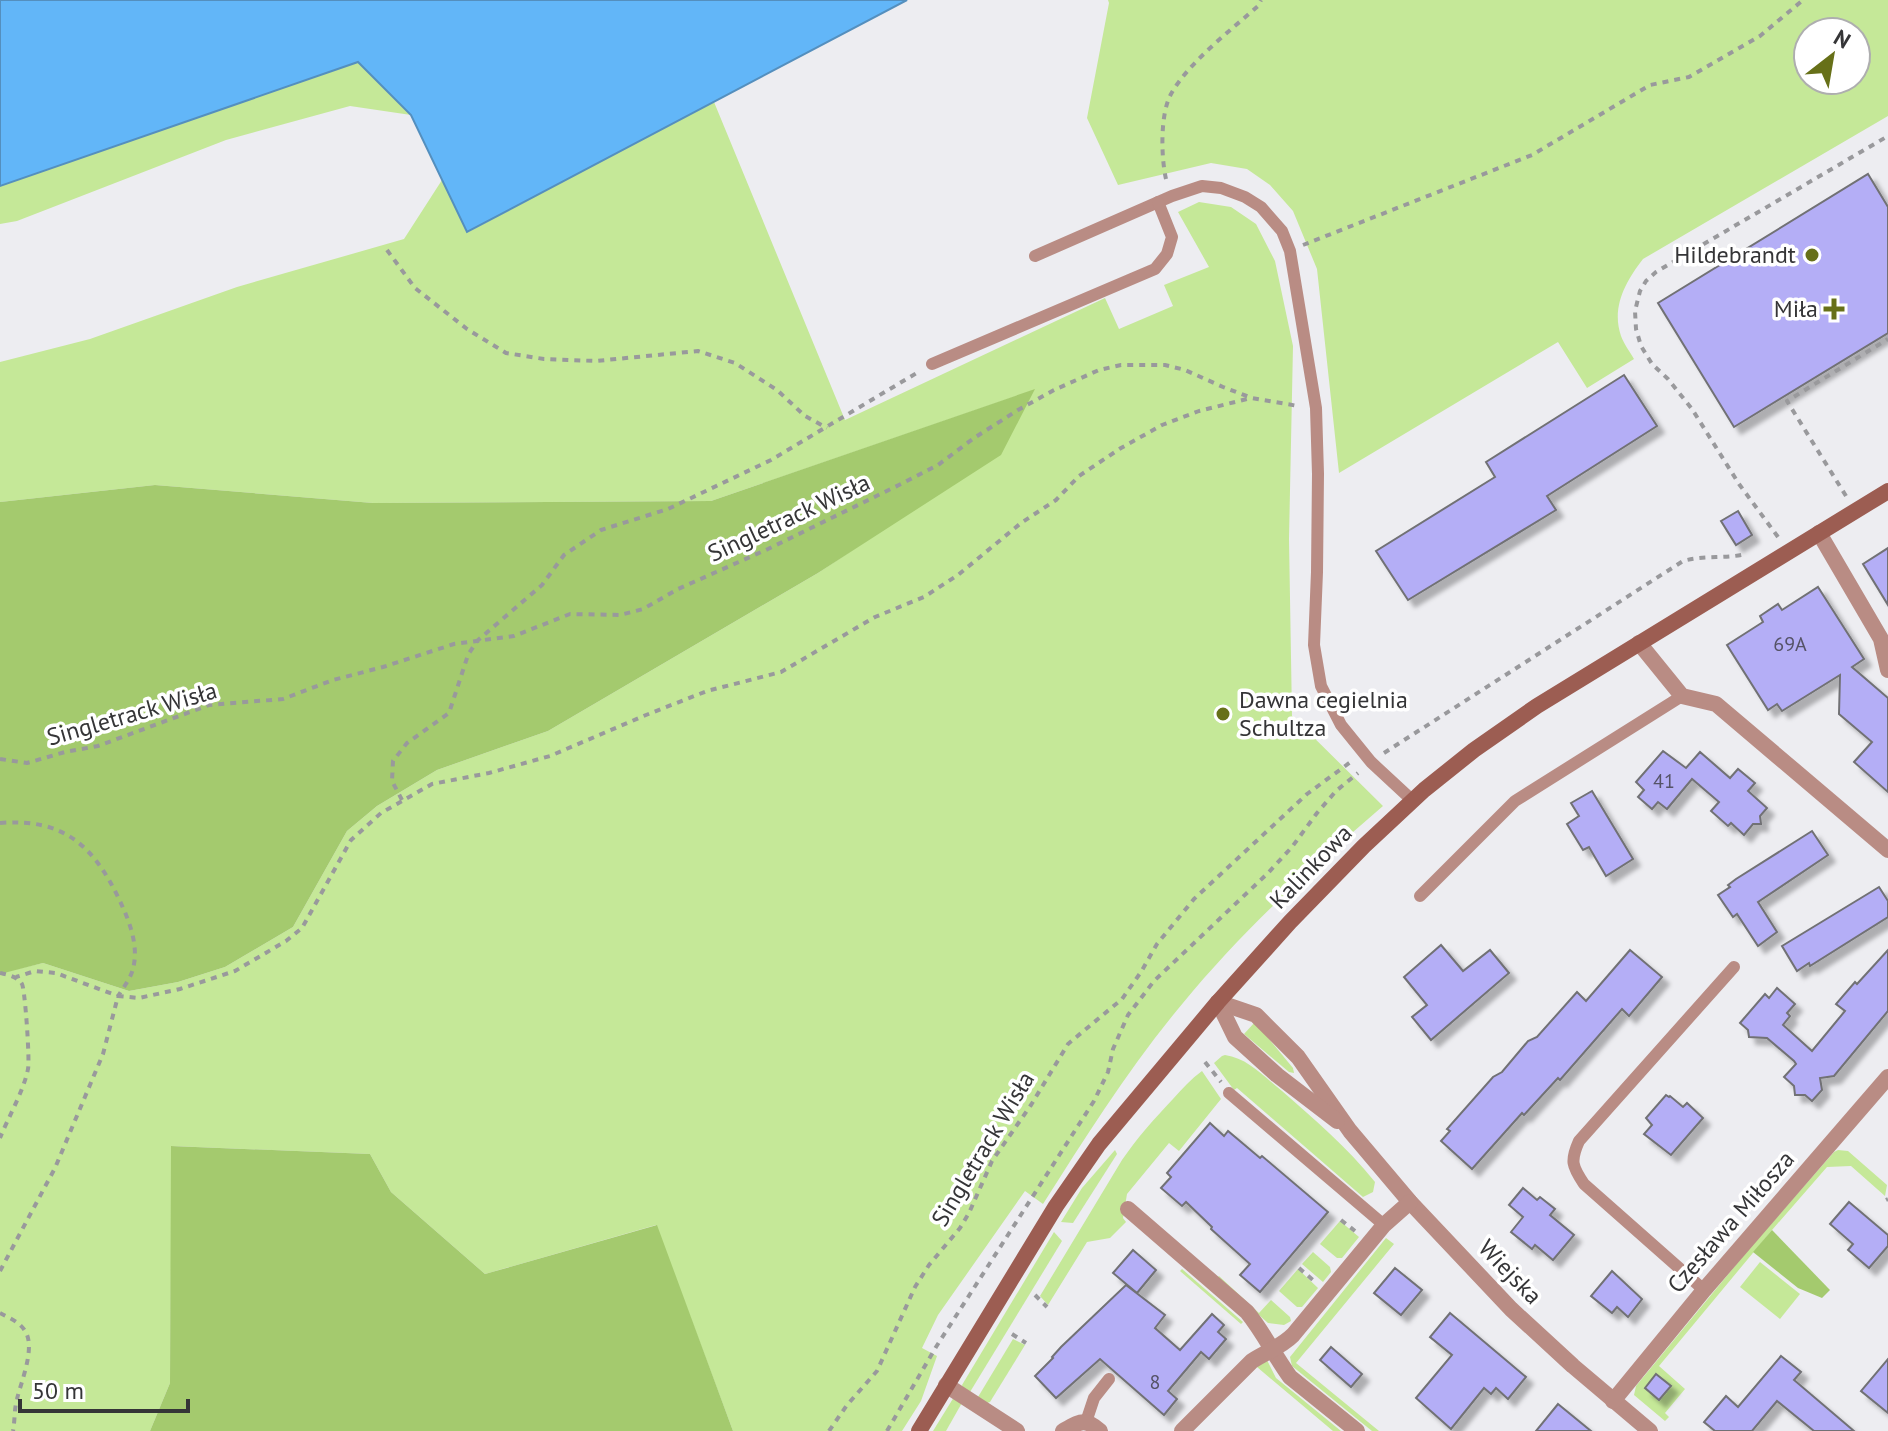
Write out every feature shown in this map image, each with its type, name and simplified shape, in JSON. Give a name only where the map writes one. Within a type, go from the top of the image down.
[{"type":"street","name":"Kalinkowa","points":[[919,1431],[1056,1206],[1099,1144],[1218,1002],[1364,846],[1474,750],[1537,706],[1888,491]]},
{"type":"street","points":[[1819,533],[1885,638],[1888,670]]},
{"type":"street","points":[[1639,643],[1682,696],[1716,704],[1888,850]]},
{"type":"street","name":"Wiejska","points":[[1218,1002],[1235,1037],[1277,1075],[1350,1131]]},
{"type":"street","name":"Wiejska","points":[[1218,1002],[1256,1015],[1298,1057],[1350,1131],[1410,1202],[1519,1317],[1650,1431]]},
{"type":"street","name":"Czesława Miłosza","points":[[1613,1401],[1704,1290],[1888,1077]]},
{"type":"street","points":[[1182,1431],[1252,1361],[1282,1345],[1293,1335],[1384,1225],[1410,1202]]},
{"type":"street","points":[[1128,1209],[1247,1312],[1290,1377],[1357,1431]]},
{"type":"street","points":[[946,1385],[1017,1431]]},
{"type":"street","points":[[1063,1431],[1080,1422],[1093,1426]]},
{"type":"lane","points":[[1035,256],[1202,186],[1221,188],[1245,197],[1261,207],[1282,231],[1290,251],[1316,408],[1318,516],[1314,645],[1321,686],[1341,725],[1363,753],[1413,801]]},
{"type":"lane","points":[[932,364],[1155,269],[1167,254],[1172,237],[1163,200]]},
{"type":"lane","points":[[1420,896],[1515,801],[1682,696]]},
{"type":"lane","points":[[1704,1290],[1584,1184],[1572,1161],[1579,1141],[1734,967]]},
{"type":"lane","points":[[1229,1093],[1384,1225]]},
{"type":"lane","points":[[1093,1426],[1094,1398],[1109,1379]]},
{"type":"path","points":[[1163,200],[1163,128],[1170,97],[1186,72],[1261,0]]},
{"type":"path","points":[[1290,251],[1532,155],[1650,85],[1689,77],[1760,36],[1803,0]]},
{"type":"path","points":[[1778,537],[1739,484],[1692,409],[1652,364],[1641,346],[1635,311],[1640,291],[1656,272],[1888,136]]},
{"type":"path","points":[[387,250],[415,288],[467,329],[506,353],[544,359],[596,361],[698,351],[735,363],[777,390],[805,416],[827,428]]},
{"type":"path","points":[[1857,489],[1846,496],[1787,401],[1888,339]]},
{"type":"path","points":[[402,801],[392,781],[393,761],[407,743],[449,713],[468,655],[477,641],[542,585],[564,555],[601,530],[668,509],[771,460],[932,364]]},
{"type":"path","name":"Singletrack Wisła","points":[[0,759],[27,763],[98,746],[209,705],[283,699],[333,680],[454,644],[514,636],[570,614],[620,615],[643,609],[678,589],[768,549],[938,465],[1018,410],[1099,370],[1121,365],[1165,365],[1185,370],[1252,398],[1316,408]]},
{"type":"path","points":[[0,973],[16,977],[35,971],[56,973],[118,996],[139,998],[180,989],[235,971],[302,928],[351,840],[381,813],[432,784],[489,773],[550,756],[707,691],[781,672],[875,617],[924,597],[958,575],[1021,523],[1056,500],[1079,476],[1121,448],[1162,425],[1199,411],[1252,398]]},
{"type":"path","name":"Singletrack Wisła","points":[[829,1431],[877,1371],[915,1287],[960,1228],[992,1161],[1068,1044],[1122,999],[1157,944],[1194,899],[1307,794],[1363,753]]},
{"type":"path","points":[[0,823],[17,821],[44,825],[84,845],[106,872],[127,916],[134,954],[134,964],[118,996],[103,1054],[55,1168],[0,1271]]},
{"type":"path","points":[[0,1138],[28,1072],[29,1062],[23,985],[16,977]]},
{"type":"path","points":[[1205,1062],[1229,1093]]},
{"type":"path","points":[[1035,1295],[1047,1307]]},
{"type":"path","points":[[0,1313],[15,1321],[25,1330],[28,1338],[28,1359],[16,1403],[13,1431]]},
{"type":"path","points":[[1012,1334],[1026,1343]]},
{"type":"green space","points":[[1108,0],[1888,0],[1888,116],[1643,259],[1626,285],[1618,315],[1621,336],[1634,359],[1587,388],[1558,342],[1339,473],[1317,269],[1293,211],[1270,185],[1247,169],[1211,163],[1118,185],[1087,118]]},
{"type":"green space","points":[[358,62],[411,115],[350,106],[226,140],[17,221],[0,224],[0,186]]},
{"type":"green space","points":[[714,102],[845,420],[1105,298],[1119,329],[1173,306],[1164,285],[1209,267],[1178,212],[1199,202],[1231,207],[1256,224],[1275,261],[1293,346],[1289,539],[1292,716],[1383,806],[1278,900],[1206,976],[1127,1076],[1043,1204],[1025,1191],[938,1315],[922,1348],[937,1356],[921,1401],[902,1431],[733,1431],[656,1225],[485,1274],[391,1192],[370,1154],[172,1146],[170,1383],[150,1431],[0,1431],[0,973],[43,963],[129,991],[178,982],[225,967],[293,927],[347,831],[377,806],[437,770],[548,731],[818,573],[898,520],[1034,390],[711,501],[373,503],[155,485],[0,502],[0,362],[90,339],[237,287],[404,239],[442,180],[468,232]]},
{"type":"green space","points":[[1035,389],[1001,455],[818,573],[548,731],[437,770],[377,806],[347,831],[293,927],[225,967],[178,982],[129,991],[43,963],[0,974],[0,502],[155,485],[373,503],[711,501]]},
{"type":"green space","points":[[1255,1022],[1293,1068],[1294,1073],[1244,1034]]},
{"type":"green space","points":[[1225,1055],[1255,1069],[1330,1134],[1375,1182],[1373,1192],[1363,1197],[1237,1088],[1234,1090],[1214,1063]]},
{"type":"green space","points":[[1202,1071],[1221,1099],[1179,1151],[1169,1143],[1127,1194],[1123,1218],[1126,1222],[1110,1238],[1087,1242],[1048,1305],[1040,1296],[1122,1160],[1159,1114]]},
{"type":"green space","points":[[171,1146],[370,1154],[391,1192],[485,1274],[657,1225],[733,1431],[150,1431],[170,1383]]},
{"type":"green space","points":[[1115,1150],[1117,1154],[1073,1223],[1061,1222],[1082,1188]]},
{"type":"green space","points":[[1838,1150],[1848,1151],[1887,1185],[1885,1196],[1851,1166],[1827,1167],[1659,1366],[1685,1389],[1665,1413],[1669,1417],[1665,1421],[1634,1395],[1636,1386],[1754,1243]]},
{"type":"green space","points":[[1340,1221],[1359,1237],[1342,1258],[1337,1258],[1320,1244]]},
{"type":"green space","points":[[1772,1230],[1830,1290],[1822,1298],[1798,1288],[1753,1252]]},
{"type":"green space","points":[[1054,1232],[1062,1241],[970,1392],[962,1385]]},
{"type":"green space","points":[[1386,1238],[1394,1244],[1296,1363],[1379,1431],[1372,1431],[1292,1366],[1290,1357]]},
{"type":"green space","points":[[1313,1252],[1330,1267],[1331,1272],[1323,1282],[1302,1264]]},
{"type":"green space","points":[[1760,1262],[1800,1294],[1780,1319],[1740,1287]]},
{"type":"green space","points":[[1182,1269],[1243,1322],[1241,1324],[1180,1271]]},
{"type":"green space","points":[[1298,1269],[1318,1288],[1302,1307],[1297,1307],[1279,1291]]},
{"type":"green space","points":[[1219,1276],[1259,1313],[1271,1300],[1291,1321],[1284,1325],[1268,1323],[1217,1278]]},
{"type":"green space","points":[[1013,1339],[1025,1345],[987,1403],[978,1397]]},
{"type":"green space","points":[[1267,1360],[1276,1378],[1341,1431],[1333,1431],[1257,1367]]},
{"type":"green space","points":[[954,1397],[963,1401],[946,1431],[933,1431]]},
{"type":"water","points":[[0,0],[907,0],[467,232],[411,115],[358,62],[0,186]]},
{"type":"building","name":"Hildebrandt","points":[[1868,174],[1888,207],[1888,333],[1734,427],[1658,303]]},
{"type":"building","points":[[1624,375],[1657,426],[1547,496],[1556,510],[1408,600],[1376,551],[1495,477],[1486,462]]},
{"type":"building","points":[[1738,511],[1752,535],[1736,545],[1721,521]]},
{"type":"building","points":[[1888,548],[1888,605],[1863,564]]},
{"type":"building","points":[[1818,587],[1864,659],[1852,667],[1888,698],[1888,792],[1854,762],[1872,742],[1839,714],[1840,675],[1782,711],[1777,704],[1768,710],[1727,645],[1763,622],[1760,616],[1778,604],[1782,610]]},
{"type":"building","points":[[1663,751],[1686,768],[1700,752],[1730,778],[1738,769],[1755,783],[1748,791],[1767,808],[1760,816],[1761,824],[1753,824],[1744,835],[1731,823],[1728,826],[1711,811],[1719,802],[1692,779],[1667,809],[1658,802],[1652,809],[1638,797],[1644,790],[1636,782]]},
{"type":"building","points":[[1592,791],[1633,859],[1606,876],[1589,847],[1583,850],[1567,824],[1579,816],[1571,803]]},
{"type":"building","points":[[1812,831],[1828,855],[1758,902],[1777,932],[1758,946],[1737,914],[1733,917],[1718,895],[1736,879]]},
{"type":"building","points":[[1879,887],[1888,901],[1888,917],[1797,971],[1782,946]]},
{"type":"building","points":[[1441,945],[1463,971],[1490,950],[1509,973],[1431,1040],[1412,1017],[1427,1005],[1404,977]]},
{"type":"building","points":[[1630,950],[1662,977],[1629,1016],[1622,1009],[1560,1080],[1558,1078],[1524,1115],[1522,1113],[1472,1169],[1441,1141],[1450,1131],[1447,1129],[1493,1077],[1502,1072],[1528,1041],[1537,1037],[1577,992],[1586,1001]]},
{"type":"building","points":[[1888,950],[1888,1011],[1834,1076],[1820,1078],[1822,1090],[1812,1101],[1805,1095],[1795,1095],[1794,1086],[1784,1077],[1796,1064],[1794,1061],[1767,1038],[1749,1037],[1748,1030],[1740,1023],[1765,994],[1769,998],[1777,988],[1795,1004],[1787,1013],[1790,1016],[1783,1025],[1812,1051],[1845,1011],[1836,1004]]},
{"type":"building","points":[[1666,1095],[1683,1107],[1687,1103],[1703,1118],[1671,1155],[1644,1134],[1652,1125],[1646,1118]]},
{"type":"building","points":[[1210,1123],[1224,1136],[1228,1131],[1260,1158],[1262,1156],[1328,1212],[1260,1292],[1240,1275],[1250,1264],[1186,1202],[1182,1206],[1161,1188],[1171,1177],[1167,1173]]},
{"type":"building","points":[[1523,1188],[1555,1209],[1550,1215],[1574,1235],[1553,1260],[1535,1245],[1532,1249],[1511,1232],[1523,1217],[1509,1205]]},
{"type":"building","points":[[1849,1202],[1888,1235],[1888,1246],[1869,1268],[1848,1250],[1853,1244],[1830,1224]]},
{"type":"building","points":[[1133,1250],[1156,1270],[1137,1293],[1113,1273]]},
{"type":"building","points":[[1395,1268],[1422,1290],[1401,1315],[1374,1293]]},
{"type":"building","points":[[1612,1271],[1642,1299],[1628,1317],[1617,1307],[1612,1313],[1591,1296]]},
{"type":"building","points":[[1126,1285],[1165,1315],[1155,1328],[1180,1350],[1212,1314],[1224,1325],[1218,1332],[1226,1339],[1209,1359],[1201,1352],[1168,1391],[1177,1399],[1164,1415],[1100,1359],[1056,1398],[1035,1376]]},
{"type":"building","points":[[1450,1313],[1526,1377],[1508,1399],[1496,1388],[1491,1394],[1484,1388],[1451,1429],[1416,1398],[1452,1355],[1430,1337]]},
{"type":"building","points":[[1331,1347],[1362,1374],[1351,1387],[1320,1360]]},
{"type":"building","points":[[1781,1356],[1801,1372],[1794,1380],[1854,1431],[1814,1431],[1777,1401],[1752,1431],[1715,1431],[1704,1422],[1726,1396],[1738,1407]]},
{"type":"building","points":[[1888,1359],[1888,1413],[1861,1391]]},
{"type":"building","points":[[1656,1374],[1671,1386],[1659,1400],[1645,1388]]},
{"type":"building","points":[[1558,1404],[1591,1431],[1536,1431]]},
{"type":"place","name":"Hildebrandt","points":[[1812,255]]},
{"type":"place","name":"Miła","points":[[1834,309]]},
{"type":"place","name":"Dawna cegielnia Schultza","points":[[1223,714]]}]
